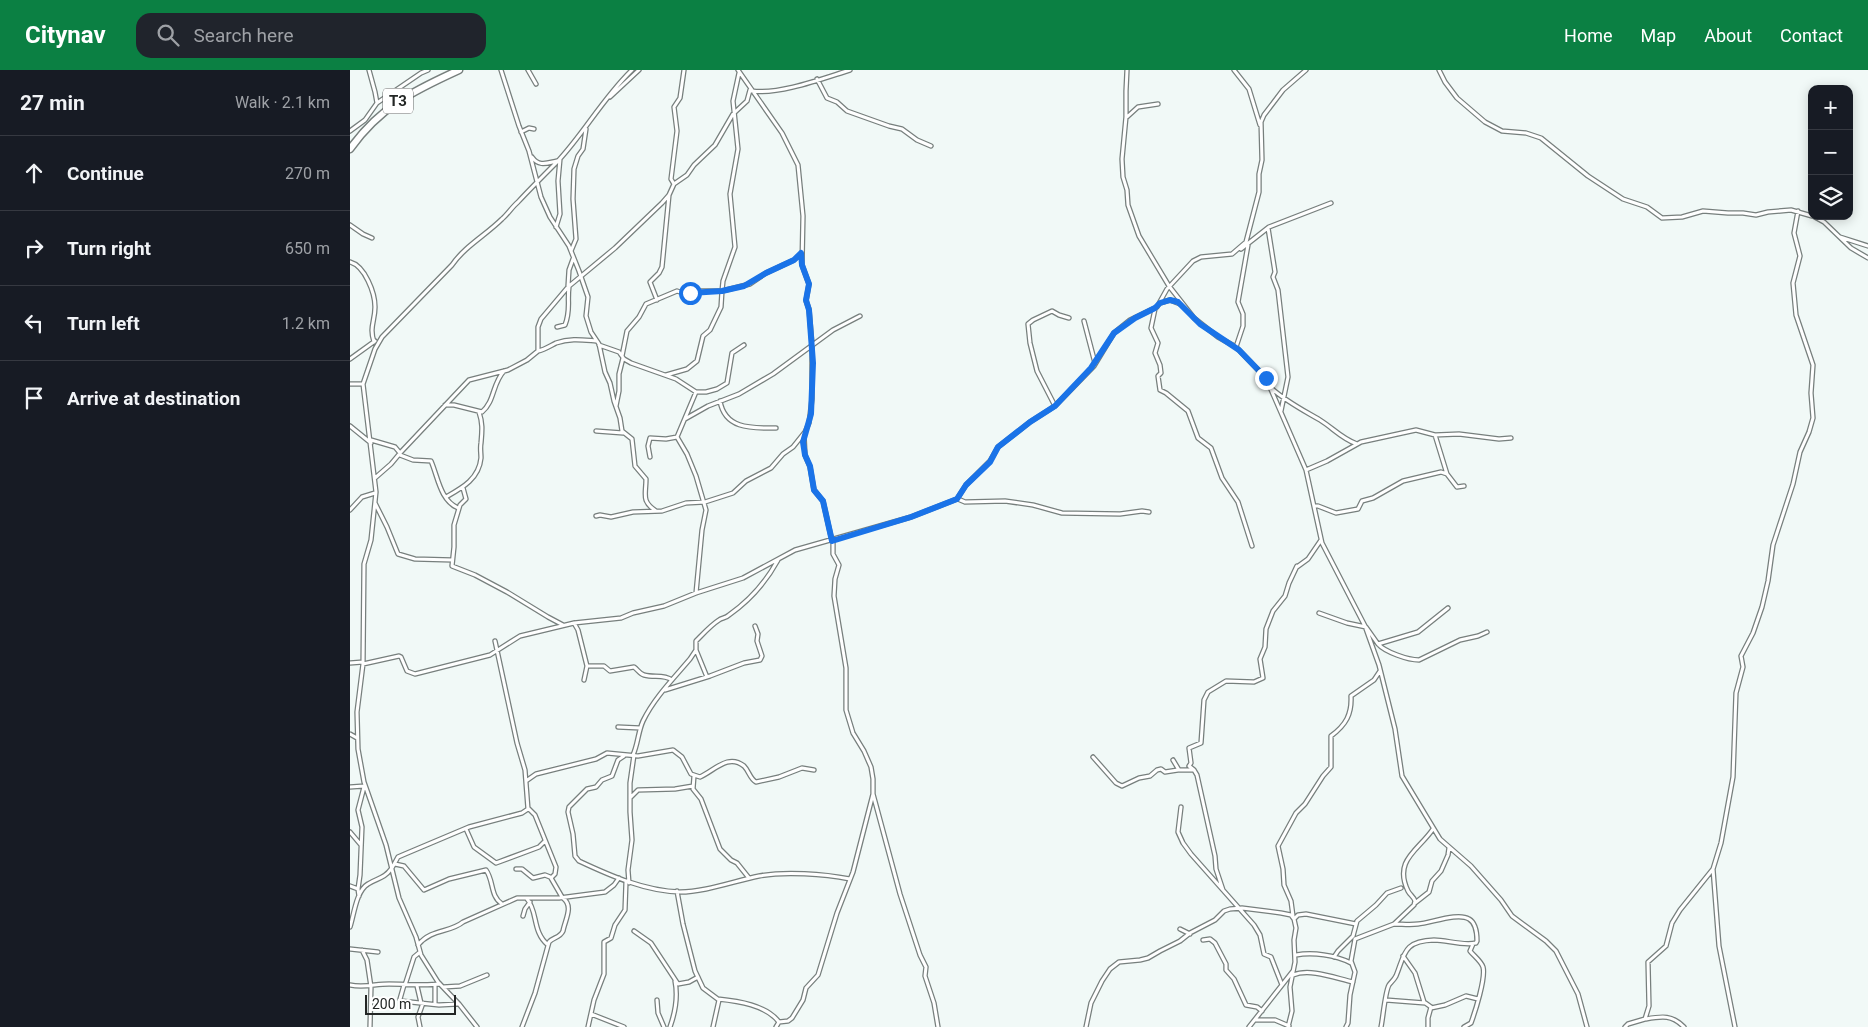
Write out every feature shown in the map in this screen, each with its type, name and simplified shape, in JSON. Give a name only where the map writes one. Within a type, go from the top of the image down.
[{"type":"highway","name":"T3","points":[[350,149],[364,130],[396,102],[459,70]]},
{"type":"street","points":[[369,70],[377,104]]},
{"type":"street","points":[[350,131],[365,120],[377,104],[428,70]]},
{"type":"street","points":[[501,70],[530,154],[540,197],[574,258],[588,297],[586,316],[612,387],[623,433]]},
{"type":"street","points":[[528,70],[536,84]]},
{"type":"street","points":[[477,1027],[459,1004],[441,986],[427,967],[420,952],[399,898],[383,836],[361,773],[357,738],[357,712],[363,663],[364,564],[371,540],[376,492],[363,384],[374,348],[382,337],[457,258],[503,218],[559,159],[587,127],[594,113],[632,70]]},
{"type":"street","points":[[608,98],[624,86],[639,70]]},
{"type":"street","points":[[674,184],[671,179],[677,131],[674,107],[680,98],[684,70]]},
{"type":"street","points":[[751,90],[766,92],[781,90],[850,70]]},
{"type":"street","points":[[1127,70],[1126,118],[1122,159],[1128,205],[1139,236],[1182,305],[1200,324],[1236,347],[1262,372],[1270,386],[1306,470],[1321,540],[1365,626],[1396,729],[1402,776],[1433,829],[1449,847],[1471,866],[1512,916],[1546,941],[1556,951],[1578,994],[1587,1027]]},
{"type":"street","points":[[1234,70],[1249,89],[1260,126],[1262,160],[1259,174],[1259,192],[1249,237],[1238,250]]},
{"type":"street","points":[[1260,126],[1264,115],[1283,90],[1306,70]]},
{"type":"street","points":[[1439,70],[1453,93],[1485,122],[1502,131],[1526,132],[1541,138],[1588,176],[1623,199],[1647,207],[1662,218],[1682,217],[1703,211],[1728,214],[1743,212],[1756,215],[1768,212],[1798,211],[1808,214]]},
{"type":"street","points":[[739,71],[782,133],[797,160],[803,216],[801,253],[802,265],[809,284],[806,300],[809,310],[812,344],[811,414],[803,442],[814,490],[823,501],[833,554],[839,565],[835,579],[834,596],[846,668],[846,710],[853,734],[864,751],[871,767],[873,794],[900,894],[920,955],[926,967],[925,976],[934,1003],[938,1027]]},
{"type":"street","points":[[666,375],[687,369],[697,361],[704,336],[710,330],[721,307],[723,281],[735,247],[730,194],[738,149],[737,130],[733,114],[734,94],[739,71]]},
{"type":"street","points":[[817,79],[827,98],[837,102],[846,111],[902,129],[917,140],[931,146]]},
{"type":"street","points":[[657,300],[650,282],[662,267],[669,195],[674,184],[687,175],[698,160],[715,145],[733,114],[747,101],[751,90]]},
{"type":"street","points":[[1126,118],[1138,107],[1158,104]]},
{"type":"street","points":[[571,252],[576,238],[573,199],[574,169],[578,156],[584,148],[587,127]]},
{"type":"street","points":[[521,132],[529,128],[534,129]]},
{"type":"street","points":[[530,154],[538,163],[559,159]]},
{"type":"street","points":[[556,227],[560,214],[559,159]]},
{"type":"street","points":[[538,351],[539,323],[569,287],[669,195]]},
{"type":"street","points":[[350,663],[363,663],[398,656],[407,671],[416,674],[464,662],[497,651],[520,636],[574,623],[621,618],[670,604],[743,578],[795,550],[911,517],[957,499],[966,485],[990,462],[998,447],[1030,422],[1055,406],[1096,363],[1114,333],[1135,318],[1155,308],[1160,303],[1169,286],[1196,259],[1232,254],[1248,245],[1268,228],[1332,203]]},
{"type":"street","points":[[1735,1027],[1719,946],[1713,869],[1721,843],[1733,777],[1736,693],[1742,670],[1742,656],[1753,633],[1764,599],[1773,544],[1792,487],[1800,452],[1813,418],[1811,393],[1812,365],[1796,315],[1793,283],[1800,256],[1794,233],[1798,211]]},
{"type":"street","points":[[1820,220],[1851,248],[1868,258]]},
{"type":"street","points":[[350,225],[372,238]]},
{"type":"street","points":[[1268,228],[1272,245],[1274,277],[1278,290],[1288,377],[1280,413]]},
{"type":"street","points":[[1838,236],[1868,246]]},
{"type":"street","points":[[1236,347],[1243,326],[1243,314],[1238,302],[1248,245]]},
{"type":"street","points":[[616,406],[619,391],[618,374],[628,328],[639,318],[644,306],[676,292],[686,294],[698,291],[722,291],[750,284],[766,273],[794,260],[801,253]]},
{"type":"street","points":[[557,327],[565,325],[569,313],[569,270],[574,258]]},
{"type":"street","points":[[350,262],[358,266],[373,295],[375,309],[371,328],[374,342]]},
{"type":"street","points":[[578,268],[586,272]]},
{"type":"street","points":[[1160,303],[1173,300],[1182,305]]},
{"type":"street","points":[[1155,308],[1151,328],[1158,343],[1155,353],[1161,373],[1158,376],[1160,390],[1188,411],[1198,438],[1211,448],[1222,478],[1238,502],[1252,546]]},
{"type":"street","points":[[1055,406],[1036,370],[1028,324],[1032,320],[1052,311],[1069,318]]},
{"type":"street","points":[[685,419],[720,401],[739,394],[773,374],[833,330],[860,316]]},
{"type":"street","points":[[1084,321],[1096,363]]},
{"type":"street","points":[[350,359],[382,337]]},
{"type":"street","points":[[375,478],[469,380],[505,371],[520,364],[538,351],[563,341],[577,339],[597,343],[618,352],[631,363],[666,375],[696,392],[711,391],[725,385],[728,380],[732,353],[744,345]]},
{"type":"street","points":[[444,405],[479,412],[483,411],[489,405],[496,382],[505,371]]},
{"type":"street","points":[[350,384],[363,384]]},
{"type":"street","points":[[1270,386],[1302,411],[1357,444]]},
{"type":"street","points":[[677,437],[694,402],[696,392]]},
{"type":"street","points":[[720,401],[721,408],[726,414],[741,426],[749,428],[776,428]]},
{"type":"street","points":[[446,497],[463,488],[474,477],[480,464],[483,427],[479,412]]},
{"type":"street","points":[[350,426],[371,441],[395,447],[400,454],[413,460],[432,461],[437,481],[452,505],[458,508]]},
{"type":"street","points":[[1306,470],[1327,461],[1357,444],[1416,430],[1435,435],[1459,434],[1499,439],[1511,438]]},
{"type":"street","points":[[596,431],[623,433],[633,441],[635,466],[646,479],[646,500],[651,508],[656,511]]},
{"type":"street","points":[[361,435],[369,432]]},
{"type":"street","points":[[596,516],[611,517],[633,512],[665,510],[686,503],[705,502],[733,493],[746,481],[768,470],[783,454],[793,447],[805,432]]},
{"type":"street","points":[[1435,435],[1447,474],[1457,486],[1464,486]]},
{"type":"street","points":[[650,457],[648,449],[650,438],[666,439],[677,437]]},
{"type":"street","points":[[677,437],[687,454],[705,502],[706,510],[702,530],[696,594]]},
{"type":"street","points":[[1440,472],[1443,463]]},
{"type":"street","points":[[1314,506],[1336,513],[1358,509],[1362,501],[1373,498],[1403,481],[1440,472],[1447,474]]},
{"type":"street","points":[[463,488],[466,499],[458,508],[454,525],[452,567],[474,575],[507,592],[564,625]]},
{"type":"street","points":[[350,510],[362,496],[376,492]]},
{"type":"street","points":[[957,499],[965,502],[1012,502],[1033,505],[1062,513],[1120,514],[1149,512]]},
{"type":"street","points":[[375,502],[398,554],[415,559],[452,560]]},
{"type":"street","points":[[1223,891],[1216,869],[1202,793],[1194,770],[1189,766],[1191,763],[1189,748],[1201,743],[1204,700],[1208,692],[1226,681],[1254,682],[1264,677],[1260,659],[1265,647],[1266,629],[1273,611],[1285,596],[1288,583],[1297,567],[1308,559],[1321,540]]},
{"type":"street","points":[[588,1027],[594,1000],[604,974],[604,942],[611,938],[615,925],[624,912],[632,840],[630,783],[640,728],[648,710],[696,650],[698,639],[718,621],[726,618],[738,608],[760,587],[778,560]]},
{"type":"street","points":[[1378,644],[1418,632],[1448,608]]},
{"type":"street","points":[[1319,613],[1347,623],[1365,626],[1383,649],[1419,660],[1460,640],[1487,632]]},
{"type":"street","points":[[574,623],[578,630],[586,666],[584,680]]},
{"type":"street","points":[[665,690],[744,663],[761,660],[762,656],[756,641],[758,634],[755,626]]},
{"type":"street","points":[[495,640],[517,743],[525,767],[528,808],[535,815],[556,867],[555,874],[551,877]]},
{"type":"street","points":[[696,650],[707,677]]},
{"type":"street","points":[[586,666],[604,666],[610,670],[634,667],[646,676],[667,677],[672,680]]},
{"type":"street","points":[[1254,1020],[1272,1019],[1288,1026],[1292,1011],[1290,995],[1296,956],[1294,940],[1296,928],[1291,901],[1284,885],[1279,845],[1296,813],[1305,804],[1331,767],[1331,736],[1342,729],[1351,710],[1351,696],[1374,680],[1380,671]]},
{"type":"street","points":[[618,728],[640,728]]},
{"type":"street","points":[[350,734],[357,738]]},
{"type":"street","points":[[526,781],[536,774],[596,759],[608,753],[624,756],[674,750],[682,757],[689,772],[694,776],[702,776],[721,764],[731,761],[745,767],[756,782],[779,777],[802,768],[814,770]]},
{"type":"street","points":[[624,756],[618,760],[612,776],[602,780],[596,787],[587,789],[573,802],[568,810],[576,858],[628,882],[655,890],[689,891],[771,874],[790,873],[837,876],[850,879]]},
{"type":"street","points":[[1093,757],[1116,783],[1122,786],[1139,778],[1150,776],[1158,769],[1166,772],[1194,770]]},
{"type":"street","points":[[1172,760],[1179,770]]},
{"type":"street","points":[[694,776],[693,790],[701,799],[720,849],[737,863],[749,878]]},
{"type":"street","points":[[350,787],[365,786]]},
{"type":"street","points":[[359,896],[362,827],[358,810],[365,786]]},
{"type":"street","points":[[630,797],[638,790],[675,789],[693,786]]},
{"type":"street","points":[[779,1022],[788,1021],[792,1018],[803,1000],[806,988],[818,975],[837,913],[850,879],[873,794]]},
{"type":"street","points":[[1181,807],[1178,832],[1183,843],[1259,932],[1264,954],[1271,957],[1282,985]]},
{"type":"street","points":[[350,927],[359,896],[366,885],[383,878],[401,856],[466,829],[522,813],[528,808]]},
{"type":"street","points":[[466,829],[474,847],[496,863],[539,847],[545,841]]},
{"type":"street","points":[[1415,903],[1414,898],[1408,891],[1405,879],[1407,860],[1433,829]]},
{"type":"street","points":[[350,832],[361,845]]},
{"type":"street","points":[[1346,1027],[1355,972],[1352,963],[1352,951],[1356,938],[1394,924],[1408,913],[1415,903],[1429,892],[1432,881],[1441,871],[1448,855],[1449,847]]},
{"type":"street","points":[[394,864],[404,866],[421,889],[424,890],[449,879],[486,870],[490,876],[496,898],[502,904]]},
{"type":"street","points":[[516,869],[522,870],[531,877],[545,875],[551,877],[568,902],[569,908],[563,931],[560,936],[552,939],[548,945],[535,993],[522,1027]]},
{"type":"street","points":[[1645,1019],[1649,1006],[1648,962],[1666,946],[1672,923],[1713,869]]},
{"type":"street","points":[[418,945],[426,937],[436,932],[458,926],[517,898],[563,897],[605,892],[619,878]]},
{"type":"street","points":[[350,886],[358,889]]},
{"type":"street","points":[[1334,957],[1338,950],[1353,936],[1356,924],[1387,893],[1401,888]]},
{"type":"street","points":[[677,891],[688,946],[698,977],[705,990],[718,998],[755,1007],[770,1013],[779,1022]]},
{"type":"street","points":[[527,898],[530,902],[539,933],[548,945]]},
{"type":"street","points":[[523,916],[530,902]]},
{"type":"street","points":[[1086,1027],[1094,996],[1105,976],[1119,962],[1148,958],[1213,921],[1224,911],[1239,908],[1282,912],[1294,918]]},
{"type":"street","points":[[1294,918],[1298,915],[1306,914],[1356,924]]},
{"type":"street","points":[[1394,924],[1422,924],[1454,917],[1464,917],[1472,921],[1477,941],[1473,944],[1470,951],[1483,968],[1478,999],[1471,1024],[1464,1027]]},
{"type":"street","points":[[1180,929],[1190,934]]},
{"type":"street","points":[[634,931],[648,940],[653,946],[675,981],[674,1012],[670,1027]]},
{"type":"street","points":[[1203,940],[1210,939],[1215,942],[1226,964],[1226,970],[1234,979],[1246,1005],[1257,1007],[1262,1011]]},
{"type":"street","points":[[1381,1027],[1388,987],[1396,976],[1403,956],[1409,947],[1430,941],[1473,944]]},
{"type":"street","points":[[350,949],[378,952]]},
{"type":"street","points":[[362,950],[367,960],[371,987],[370,1027]]},
{"type":"street","points":[[420,952],[414,957],[400,1000],[435,1004],[459,1004]]},
{"type":"street","points":[[1296,956],[1317,954],[1352,963]]},
{"type":"street","points":[[1403,956],[1415,973],[1426,1004],[1431,1008]]},
{"type":"street","points":[[1249,1027],[1294,970]]},
{"type":"street","points":[[1292,975],[1306,972],[1353,982]]},
{"type":"street","points":[[350,985],[371,987],[383,985],[460,986],[487,974]]},
{"type":"street","points":[[675,981],[678,984],[682,984],[698,977]]},
{"type":"street","points":[[435,985],[435,1004]]},
{"type":"street","points":[[417,986],[422,1003],[418,1017],[420,1027]]},
{"type":"street","points":[[1431,1008],[1445,1005],[1466,996],[1478,999]]},
{"type":"street","points":[[713,1027],[718,998]]},
{"type":"street","points":[[657,1000],[657,1007],[664,1027]]},
{"type":"street","points":[[1386,1000],[1426,1004]]},
{"type":"street","points":[[1428,1027],[1431,1008]]},
{"type":"street","points":[[591,1014],[624,1027]]},
{"type":"street","points":[[1625,1027],[1628,1024],[1645,1019],[1661,1017],[1678,1020],[1684,1027]]},
{"type":"street","points":[[1678,1020],[1679,1027]]},
{"type":"street","points":[[776,1027],[779,1022]]},
{"type":"route","points":[[690,293],[722,291],[744,286],[794,260],[801,253],[802,265],[809,284],[806,300],[809,310],[813,363],[811,414],[803,442],[805,455],[810,466],[812,484],[815,492],[823,501],[832,541],[911,517],[957,499],[966,485],[990,462],[998,447],[1030,422],[1050,411],[1096,363],[1114,333],[1123,325],[1155,308],[1160,303],[1170,300],[1178,302],[1200,324],[1239,350],[1266,378]]}]
